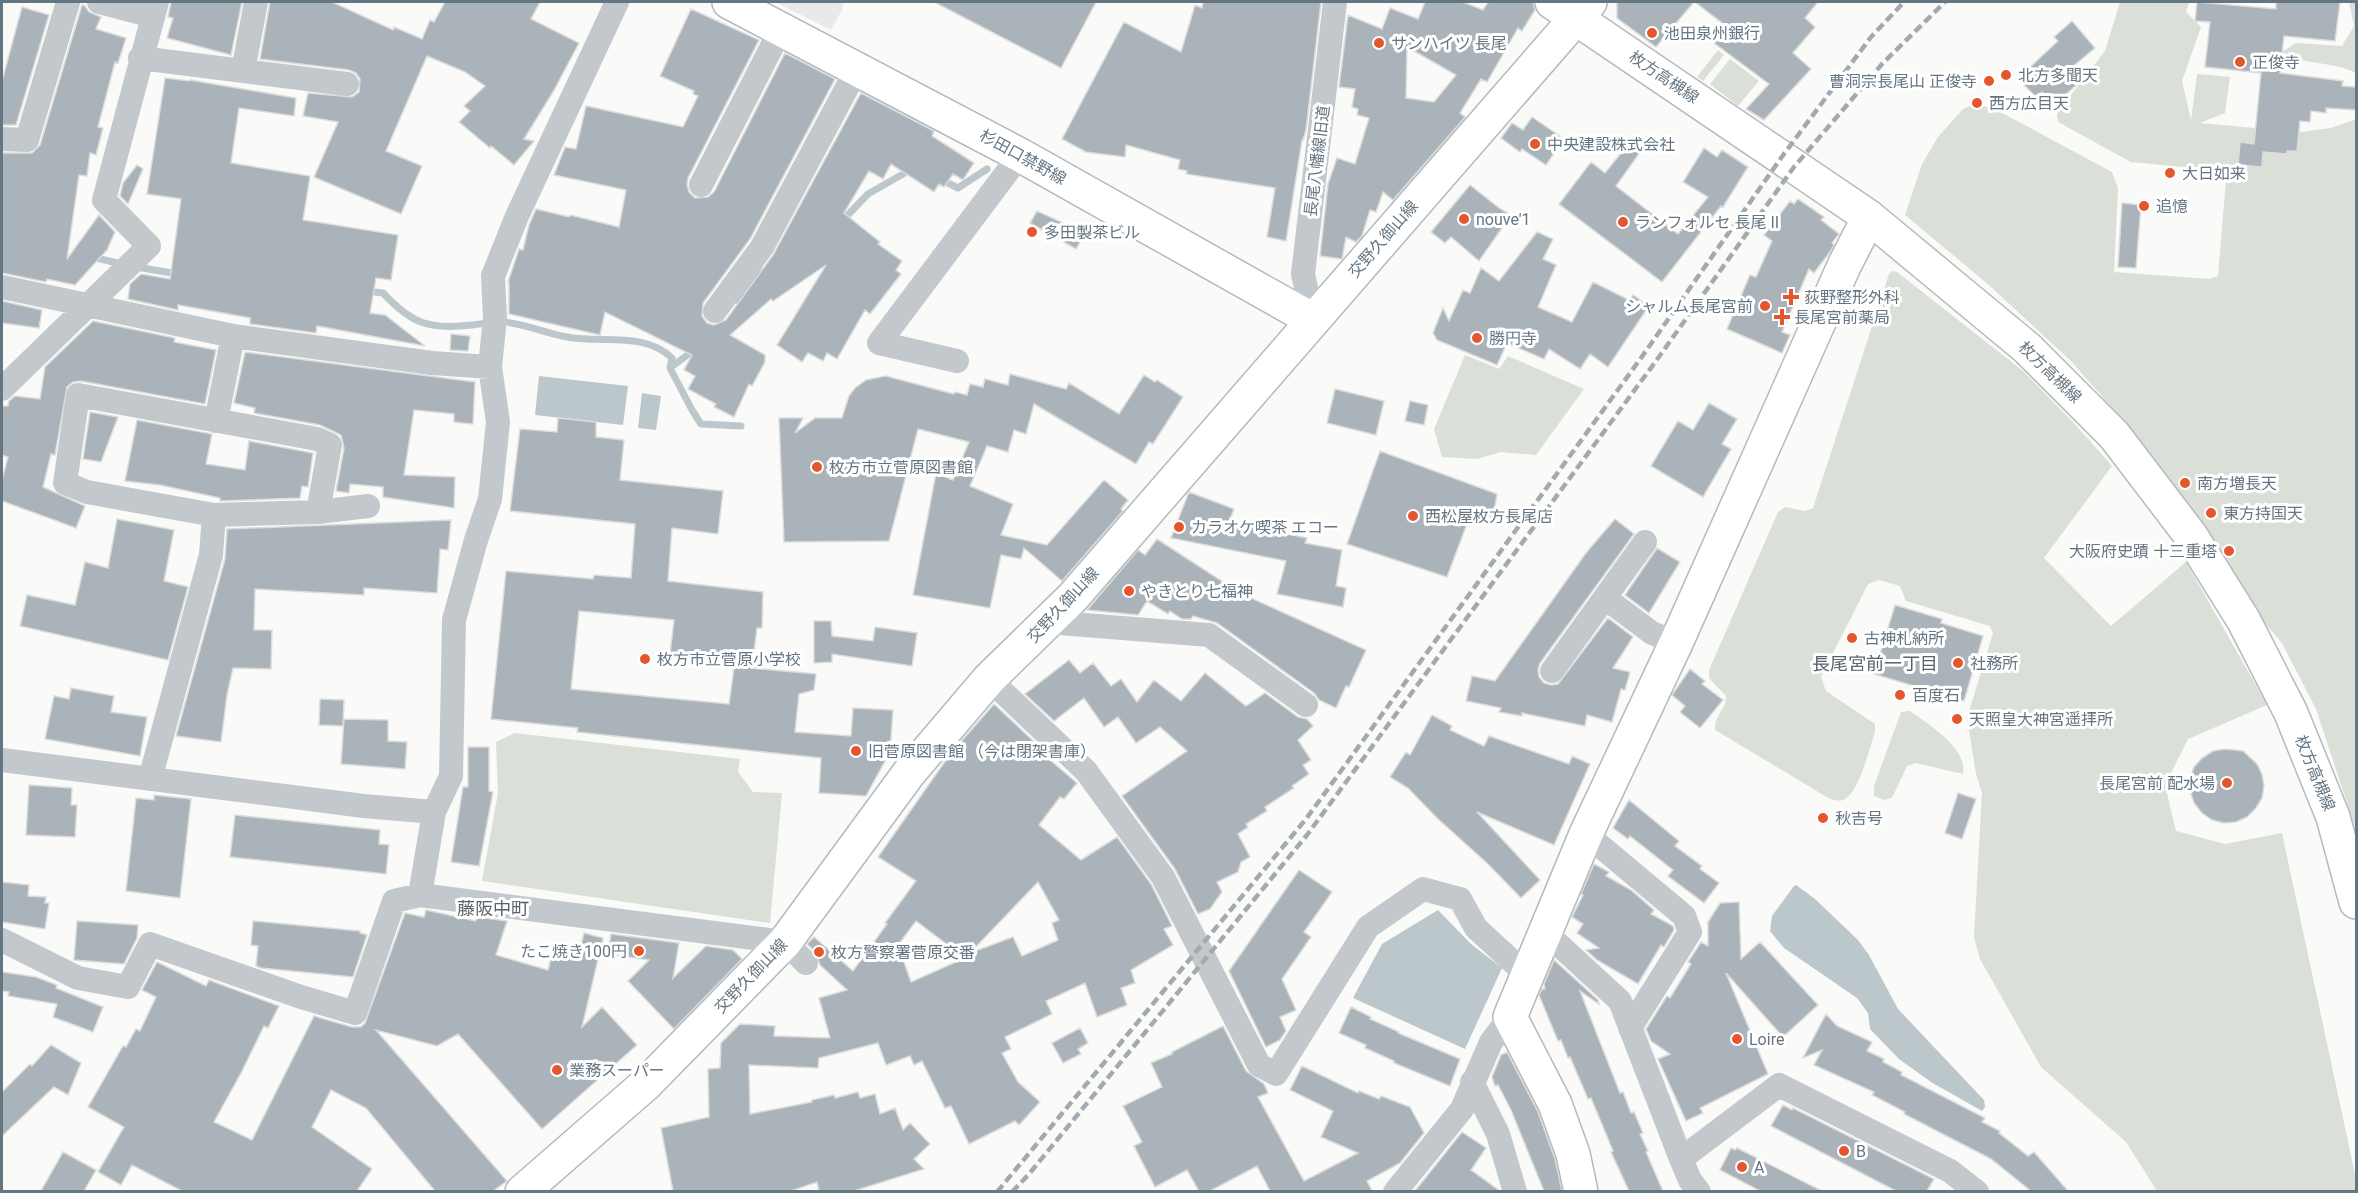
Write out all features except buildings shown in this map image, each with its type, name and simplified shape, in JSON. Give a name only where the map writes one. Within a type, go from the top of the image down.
[{"type":"main road","name":"杉田口禁野線","points":[[729,2],[1020,155],[1313,320]]},
{"type":"main road","name":"交野久御山線","points":[[522,1191],[796,953],[909,773],[989,679],[1073,597],[1313,320],[1573,7]]},
{"type":"main road","name":"枚方高槻線","points":[[1573,7],[1869,217],[2027,348],[2114,435],[2191,536],[2244,621],[2291,713],[2333,816],[2356,902]]},
{"type":"main road","points":[[1581,1191],[1574,1154],[1555,1104],[1510,1017],[1586,834],[1676,643],[1844,266],[1869,217]]},
{"type":"street","points":[[2,139],[27,140],[68,2]]},
{"type":"street","points":[[3,387],[149,246],[104,200],[154,9],[99,2]]},
{"type":"street","points":[[243,71],[256,2]]},
{"type":"street","points":[[420,895],[434,812],[451,776],[454,620],[490,499],[498,422],[490,368],[494,322],[493,276],[517,216],[617,2]]},
{"type":"street","name":"長尾八幡線旧道","points":[[1313,320],[1303,274],[1335,2]]},
{"type":"street","points":[[701,185],[781,29]]},
{"type":"street","points":[[140,58],[347,84]]},
{"type":"street","points":[[715,311],[762,247],[857,69]]},
{"type":"street","points":[[957,361],[879,343],[1020,155]]},
{"type":"street","points":[[2,287],[233,336],[432,363],[490,368]]},
{"type":"street","points":[[216,420],[233,336]]},
{"type":"street","points":[[318,512],[330,445],[318,438],[78,395],[65,483],[87,492],[214,515],[318,512],[368,506]]},
{"type":"street","points":[[150,779],[211,555],[214,515]]},
{"type":"street","points":[[1552,671],[1645,542]]},
{"type":"street","points":[[1605,598],[1652,633],[1676,643]]},
{"type":"street","points":[[1050,621],[1209,635],[1306,705]]},
{"type":"street","points":[[989,679],[1086,771],[1163,877],[1259,1065],[1276,1074],[1368,927],[1424,889],[1460,899],[1476,928],[1527,975]]},
{"type":"street","points":[[2,760],[364,806],[434,812]]},
{"type":"street","points":[[1586,834],[1684,916],[1690,932],[1630,1028]]},
{"type":"street","points":[[2,940],[78,978],[128,987],[150,945],[301,997],[355,1013],[394,901],[420,895],[796,953]]},
{"type":"street","points":[[1545,932],[1620,1001],[1681,1159],[1690,1180],[1699,1191]]},
{"type":"street","points":[[1395,1191],[1462,1109],[1491,1042],[1510,1017]]},
{"type":"street","points":[[1472,1082],[1498,1134],[1515,1191]]},
{"type":"street","points":[[1681,1159],[1779,1085],[1950,1171],[1977,1191]]},
{"type":"shaded area","points":[[775,2],[843,2],[843,8],[831,30]]},
{"type":"shaded area","points":[[2120,2],[2189,2],[2186,12],[2201,27],[2182,81],[2191,120],[2197,74],[2230,77],[2225,113],[2200,123],[2300,132],[2331,128],[2356,119],[2356,830],[2316,709],[2282,643],[2262,620],[2192,508],[2134,433],[2071,361],[1990,286],[1905,215],[1922,164],[1938,137],[1963,109],[1970,106],[1991,107],[2112,172],[2118,188],[2114,272],[2210,279],[2218,276],[2226,180],[2215,170],[2131,162],[2058,122],[2057,115],[2060,109],[2105,51]]},
{"type":"shaded area","points":[[2349,2],[2356,2],[2356,73],[2347,69],[2300,60],[2282,52],[2296,43],[2342,46],[2354,26]]},
{"type":"shaded area","points":[[1718,50],[1724,55],[1703,81],[1697,77]]},
{"type":"shaded area","points":[[1730,59],[1759,81],[1738,106],[1710,84]]},
{"type":"shaded area","points":[[1892,271],[1897,272],[2023,371],[2112,466],[2044,558],[2111,626],[2186,562],[2267,705],[2188,739],[2165,785],[2176,831],[2225,844],[2282,833],[2356,1179],[2356,1191],[2157,1191],[2126,1142],[2041,1067],[1980,959],[1974,937],[1982,793],[1976,774],[1967,718],[1993,633],[1990,626],[1906,601],[1900,586],[1879,580],[1868,584],[1821,677],[1826,691],[1875,724],[1875,732],[1860,778],[1850,794],[1843,800],[1830,799],[1715,730],[1716,720],[1725,705],[1726,696],[1709,678],[1709,670],[1778,512],[1785,507],[1805,511],[1813,508],[1889,274]]},
{"type":"shaded area","points":[[1465,355],[1499,369],[1508,356],[1584,389],[1536,455],[1501,452],[1477,459],[1442,457],[1434,429]]},
{"type":"shaded area","points":[[539,376],[628,386],[623,425],[535,415]]},
{"type":"shaded area","points":[[642,393],[661,396],[656,430],[638,428]]},
{"type":"shaded area","points":[[1910,711],[1953,746],[1963,764],[1963,774],[1916,763],[1907,766],[1892,798],[1884,800],[1874,796],[1874,786],[1901,712]]},
{"type":"shaded area","points":[[515,733],[740,759],[738,772],[753,792],[782,793],[770,923],[482,881],[498,793],[496,742]]},
{"type":"shaded area","points":[[1796,885],[1815,899],[1858,940],[1869,955],[1898,1009],[1984,1100],[1985,1107],[1982,1111],[1931,1082],[1899,1059],[1870,1029],[1868,1013],[1857,998],[1784,948],[1770,931],[1772,916]]},
{"type":"shaded area","points":[[1438,910],[1471,944],[1502,968],[1465,1049],[1353,998],[1382,944]]},
{"type":"waterway","points":[[841,222],[868,194],[903,174],[909,168]]},
{"type":"waterway","points":[[940,179],[958,188],[987,169]]},
{"type":"waterway","points":[[92,257],[122,264]]},
{"type":"waterway","points":[[136,267],[178,274]]},
{"type":"waterway","points":[[737,300],[764,271]]},
{"type":"waterway","points":[[366,291],[383,293],[403,312],[422,323],[457,326],[504,322],[580,339],[622,340],[649,344],[672,358],[670,368],[701,424],[741,426]]},
{"type":"waterway","points":[[670,368],[694,350]]},
{"type":"railway","points":[[997,1192],[1306,819],[1641,358],[1781,158],[1871,37],[1904,2]]},
{"type":"railway","points":[[1012,1192],[1307,835],[1656,361],[1794,167],[1882,64],[1945,2]]},
{"type":"place","name":"池田泉州銀行","points":[[1652,33]]},
{"type":"place","name":"サンハイツ 長尾","points":[[1379,43]]},
{"type":"place","name":"正俊寺","points":[[2240,62]]},
{"type":"place","name":"北方多聞天","points":[[2006,75]]},
{"type":"place","name":"曹洞宗長尾山 正俊寺","points":[[1989,81]]},
{"type":"place","name":"西方広目天","points":[[1977,103]]},
{"type":"place","name":"中央建設株式会社","points":[[1535,144]]},
{"type":"place","name":"大日如来","points":[[2170,173]]},
{"type":"place","name":"追憶","points":[[2144,206]]},
{"type":"place","name":"nouve'1","points":[[1464,219]]},
{"type":"place","name":"ランフォルセ 長尾 II","points":[[1623,222]]},
{"type":"place","name":"多田製茶ビル","points":[[1032,232]]},
{"type":"place","name":"荻野整形外科","points":[[1791,297]]},
{"type":"place","name":"シャルム長尾宮前","points":[[1765,306]]},
{"type":"place","name":"長尾宮前薬局","points":[[1782,317]]},
{"type":"place","name":"勝円寺","points":[[1477,338]]},
{"type":"place","name":"枚方市立菅原図書館","points":[[817,467]]},
{"type":"place","name":"南方増長天","points":[[2185,483]]},
{"type":"place","name":"東方持国天","points":[[2211,513]]},
{"type":"place","name":"西松屋枚方長尾店","points":[[1413,516]]},
{"type":"place","name":"カラオケ喫茶 エコー","points":[[1179,527]]},
{"type":"place","name":"大阪府史蹟 十三重塔","points":[[2229,551]]},
{"type":"place","name":"やきとり七福神","points":[[1129,591]]},
{"type":"place","name":"古神札納所","points":[[1852,638]]},
{"type":"place","name":"枚方市立菅原小学校","points":[[645,659]]},
{"type":"place","name":"社務所","points":[[1958,663]]},
{"type":"place","name":"百度石","points":[[1900,695]]},
{"type":"place","name":"天照皇大神宮遥拝所","points":[[1957,719]]},
{"type":"place","name":"旧菅原図書館 （今は閉架書庫）","points":[[856,751]]},
{"type":"place","name":"長尾宮前 配水場","points":[[2227,783]]},
{"type":"place","name":"秋吉号","points":[[1823,818]]},
{"type":"place","name":"たこ焼き100円","points":[[639,951]]},
{"type":"place","name":"枚方警察署菅原交番","points":[[819,952]]},
{"type":"place","name":"Loire","points":[[1737,1039]]},
{"type":"place","name":"業務スーパー","points":[[557,1070]]},
{"type":"place","name":"B","points":[[1844,1151]]},
{"type":"place","name":"A","points":[[1742,1167]]},
{"type":"district","name":"長尾宮前一丁目","points":[[1875,663]]},
{"type":"district","name":"藤阪中町","points":[[493,908]]}]
